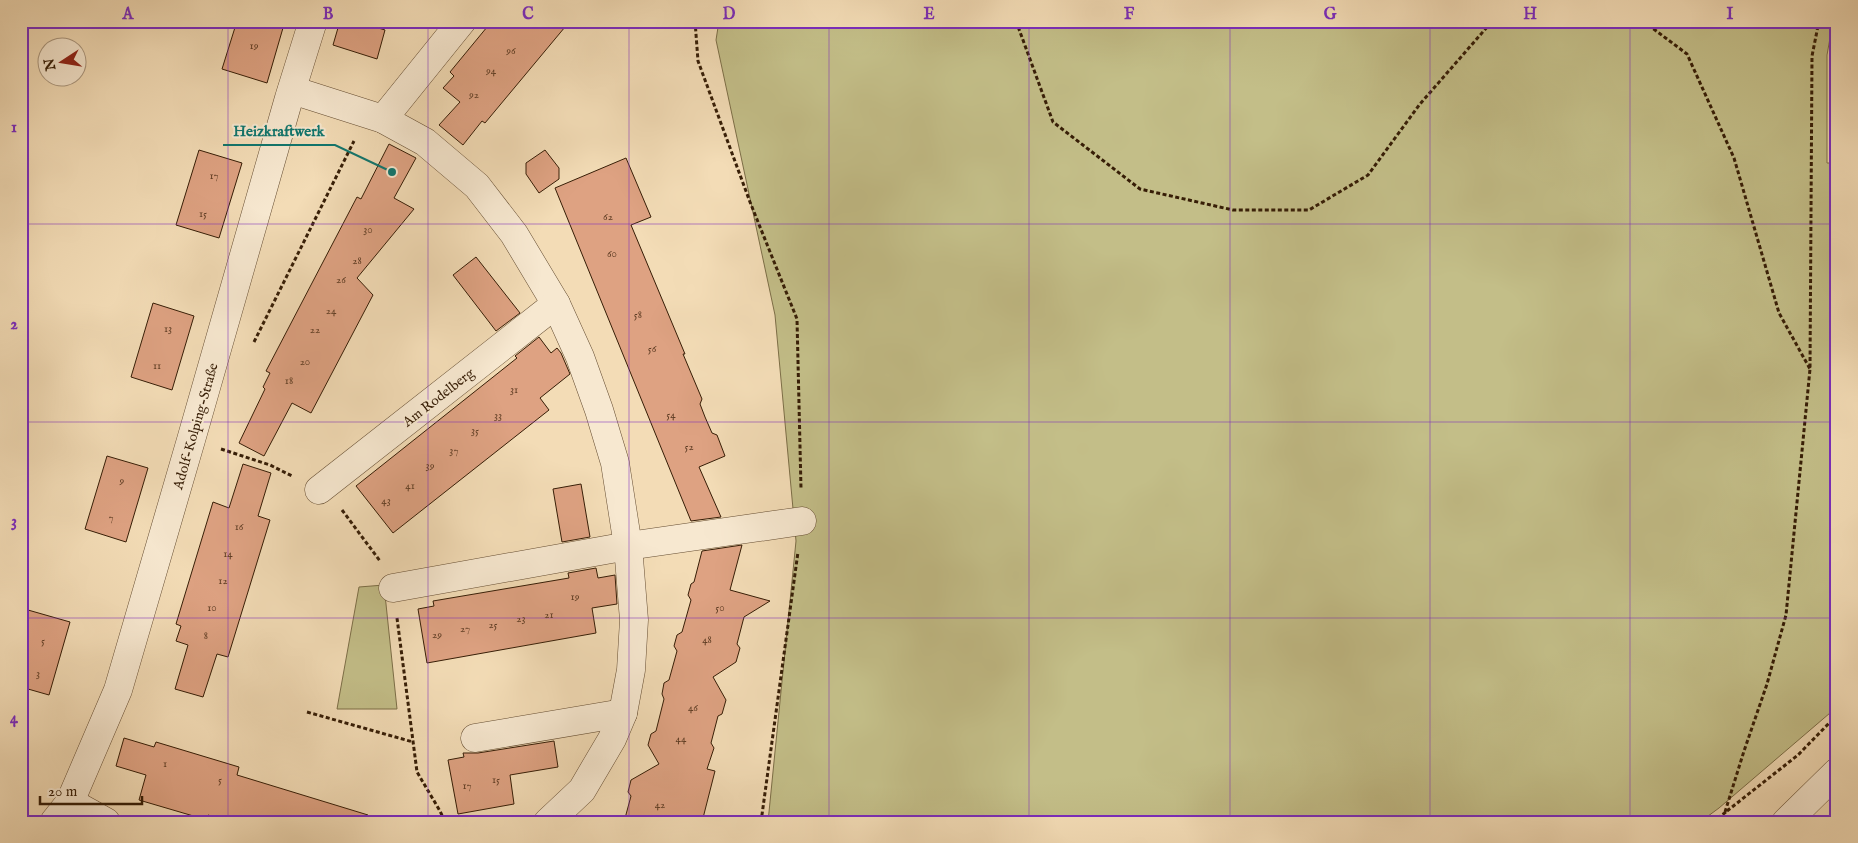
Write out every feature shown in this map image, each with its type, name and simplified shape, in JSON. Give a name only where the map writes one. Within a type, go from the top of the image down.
[{"type":"street","name":"Adolf-Kolping-Straße","points":[[62,812],[118,690],[313,21]]},
{"type":"street","points":[[375,116],[462,21]]},
{"type":"street","points":[[292,90],[375,116],[425,142],[477,186],[514,234],[556,304],[580,357],[600,410],[615,463],[628,546],[634,620],[631,670],[624,712],[612,739],[582,790],[548,822]]},
{"type":"street","name":"Am Rodelberg","points":[[319,490],[556,304]]},
{"type":"street","points":[[393,588],[628,546],[802,521]]},
{"type":"street","points":[[475,738],[624,712]]},
{"type":"street","points":[[1786,822],[1837,772]]},
{"type":"street","points":[[62,812],[106,822]]},
{"type":"path","points":[[695,21],[698,61],[750,202],[797,319],[802,521],[761,822]]},
{"type":"path","points":[[1016,21],[1053,122],[1140,189],[1233,210],[1309,210],[1368,176],[1420,104],[1488,26],[1497,21]]},
{"type":"path","points":[[1643,21],[1687,54],[1734,158],[1778,313],[1810,370]]},
{"type":"path","points":[[1725,812],[1767,684],[1786,615],[1810,370],[1812,56],[1818,21]]},
{"type":"path","points":[[252,345],[375,116]]},
{"type":"path","points":[[191,440],[270,465],[333,498],[391,577],[417,772],[440,811],[444,822]]},
{"type":"path","points":[[307,712],[413,742]]},
{"type":"path","points":[[1725,812],[1798,755],[1837,714]]},
{"type":"path","points":[[1712,822],[1737,804],[1725,812]]},
{"type":"shaded area","points":[[719,21],[1833,21],[1827,55],[1827,163],[1837,163],[1837,707],[1700,822],[768,822],[796,541],[775,315],[716,40]]},
{"type":"shaded area","points":[[384,585],[397,709],[337,709],[359,587]]},
{"type":"building","points":[[237,21],[285,21],[267,83],[222,69]]},
{"type":"building","points":[[340,21],[355,21],[385,30],[377,59],[333,45]]},
{"type":"building","points":[[492,21],[570,21],[485,123],[482,121],[463,145],[439,125],[460,102],[443,88],[454,76],[450,72]]},
{"type":"building","points":[[389,144],[416,158],[394,198],[414,209],[357,278],[373,295],[311,413],[292,403],[264,456],[239,443],[265,389],[263,387],[270,373],[266,371],[357,197],[361,199]]},
{"type":"building","points":[[199,150],[242,163],[219,238],[176,225]]},
{"type":"building","points":[[545,150],[559,168],[559,179],[539,193],[526,174],[526,163]]},
{"type":"building","points":[[626,158],[651,217],[631,225],[685,354],[683,354],[702,399],[700,404],[705,417],[712,433],[717,435],[725,456],[699,467],[721,517],[691,521],[555,188]]},
{"type":"building","points":[[476,257],[520,313],[496,331],[453,275]]},
{"type":"building","points":[[153,303],[194,316],[172,390],[131,377]]},
{"type":"building","points":[[539,337],[551,353],[557,348],[570,374],[540,398],[549,410],[393,533],[356,486],[517,358],[515,356]]},
{"type":"building","points":[[107,456],[148,468],[126,542],[85,529]]},
{"type":"building","points":[[243,464],[271,473],[258,516],[270,520],[228,657],[217,654],[203,697],[175,689],[188,645],[176,641],[181,626],[176,624],[213,502],[229,508]]},
{"type":"building","points":[[581,484],[590,537],[562,542],[553,489]]},
{"type":"building","points":[[742,545],[730,590],[770,601],[744,617],[737,644],[740,648],[736,662],[713,677],[726,700],[722,714],[718,716],[711,743],[714,748],[707,769],[715,771],[702,822],[624,822],[631,796],[628,792],[631,780],[659,764],[648,745],[651,734],[656,731],[664,699],[662,694],[664,683],[669,680],[677,651],[674,646],[677,635],[682,632],[691,600],[688,595],[691,584],[694,582],[702,551]]},
{"type":"building","points":[[596,568],[598,578],[615,575],[617,604],[592,608],[596,633],[427,663],[418,609],[434,606],[433,601],[569,578],[568,573]]},
{"type":"building","points":[[28,610],[70,622],[49,695],[21,687],[21,633]]},
{"type":"building","points":[[124,738],[154,747],[156,742],[239,767],[237,775],[368,815],[367,822],[230,822],[208,815],[207,820],[139,800],[146,775],[116,766]]},
{"type":"building","points":[[554,741],[558,767],[510,775],[514,804],[458,814],[448,760],[464,757],[463,753],[478,753]]},
{"type":"place","name":"Heizkraftwerk","points":[[392,172]]}]
